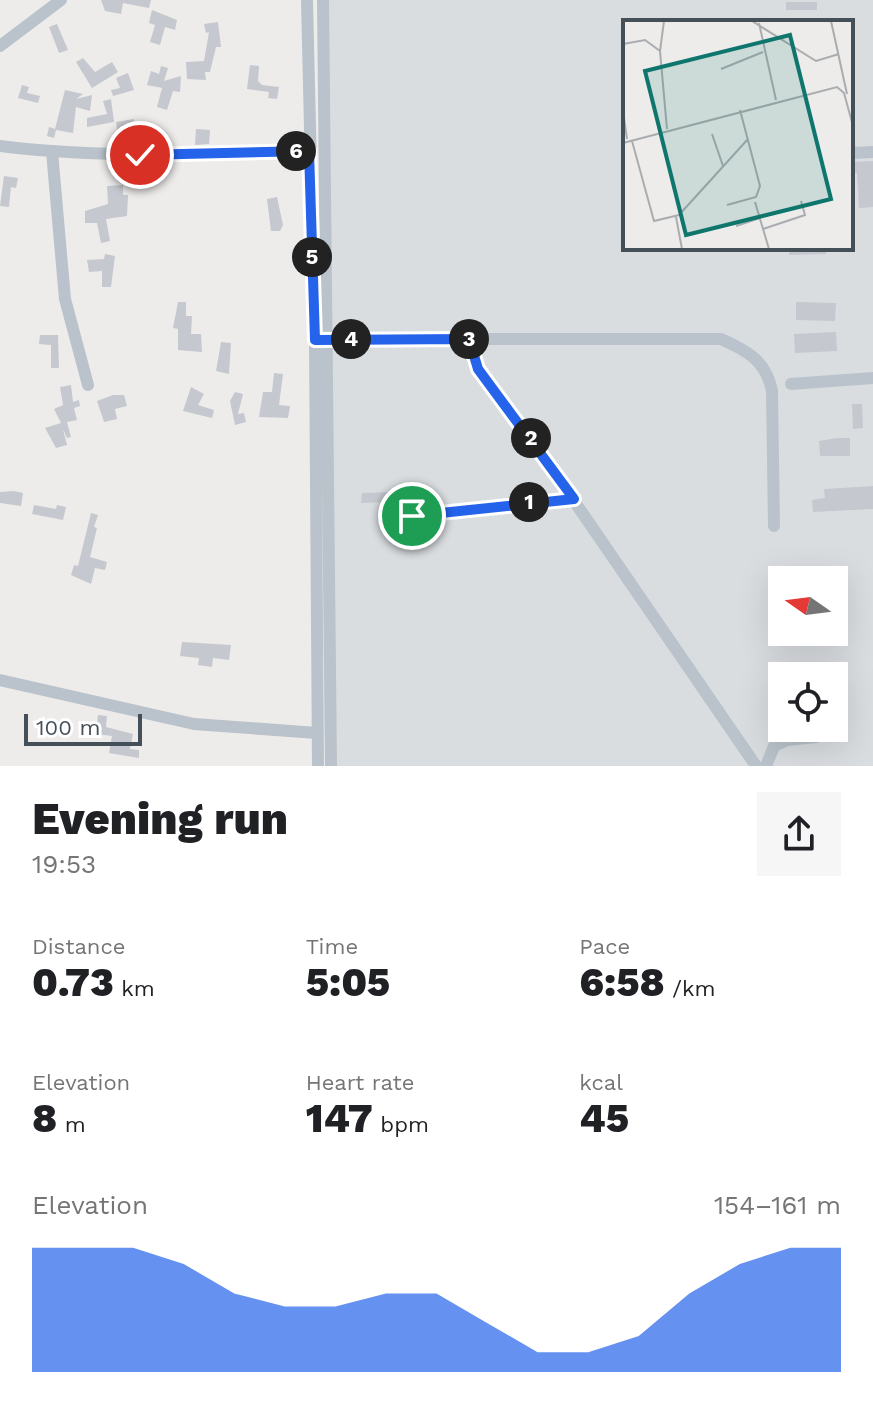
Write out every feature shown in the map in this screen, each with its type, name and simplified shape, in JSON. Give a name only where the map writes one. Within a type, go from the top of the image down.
[{"type":"street","points":[[0,46],[61,0]]},
{"type":"street","points":[[307,0],[309,151],[321,339],[331,766]]},
{"type":"street","points":[[318,766],[323,0]]},
{"type":"street","points":[[0,146],[52,152],[309,151]]},
{"type":"street","points":[[52,152],[65,299],[88,385]]},
{"type":"street","points":[[853,153],[873,152]]},
{"type":"street","points":[[321,339],[699,336],[721,339],[752,355],[768,373],[772,391],[774,526]]},
{"type":"street","points":[[469,339],[478,369],[574,499],[756,766]]},
{"type":"street","points":[[791,384],[873,378]]},
{"type":"street","points":[[398,510],[412,516],[574,499]]},
{"type":"street","points":[[0,680],[194,724],[317,733]]},
{"type":"street","points":[[766,766],[774,746],[783,742]]},
{"type":"shaded area","points":[[318,0],[873,0],[873,766],[325,766]]},
{"type":"building","points":[[101,0],[151,0],[149,8],[123,3],[121,14],[105,11]]},
{"type":"building","points":[[786,2],[817,2],[817,10],[786,10]]},
{"type":"building","points":[[152,10],[177,20],[175,30],[165,27],[160,45],[150,42],[155,25],[149,23]]},
{"type":"building","points":[[218,22],[221,47],[216,47],[210,72],[205,72],[206,80],[187,79],[186,62],[204,61],[209,32],[206,33],[204,24]]},
{"type":"building","points":[[57,24],[68,50],[59,53],[49,27]]},
{"type":"building","points":[[83,58],[95,72],[112,62],[118,72],[92,88],[76,62]]},
{"type":"building","points":[[250,65],[259,66],[258,81],[262,85],[279,87],[277,99],[268,98],[269,92],[247,89]]},
{"type":"building","points":[[161,66],[168,68],[164,81],[181,76],[180,92],[173,91],[167,110],[157,107],[162,88],[147,85],[151,71],[159,74]]},
{"type":"building","points":[[128,73],[134,90],[113,96],[111,90],[120,88],[116,78]]},
{"type":"building","points":[[22,85],[29,87],[27,93],[40,96],[38,103],[18,98]]},
{"type":"building","points":[[65,90],[83,94],[76,99],[92,95],[90,111],[76,107],[73,133],[56,130],[54,138],[47,136],[49,127],[55,129]]},
{"type":"building","points":[[111,99],[114,122],[87,127],[87,118],[107,114],[103,101]]},
{"type":"building","points":[[134,119],[137,137],[119,141],[116,122]]},
{"type":"building","points":[[196,129],[210,130],[209,144],[195,145]]},
{"type":"building","points":[[873,161],[873,207],[859,208],[857,173],[853,173],[853,162]]},
{"type":"building","points":[[4,176],[18,178],[16,188],[11,187],[9,207],[0,206]]},
{"type":"building","points":[[123,185],[123,195],[128,195],[127,216],[106,219],[110,241],[101,243],[97,223],[85,223],[85,211],[108,204],[107,186]]},
{"type":"building","points":[[277,197],[283,225],[280,231],[271,231],[267,199]]},
{"type":"building","points":[[789,250],[826,250],[826,254],[789,255]]},
{"type":"building","points":[[105,254],[115,256],[111,287],[102,287],[102,271],[89,272],[87,260],[104,259]]},
{"type":"building","points":[[178,302],[186,302],[186,316],[192,316],[191,334],[201,334],[202,352],[178,350],[178,329],[173,328]]},
{"type":"building","points":[[796,302],[836,303],[835,321],[796,320]]},
{"type":"building","points":[[836,332],[837,351],[795,353],[794,334]]},
{"type":"building","points":[[40,335],[58,335],[59,368],[51,368],[51,345],[39,344]]},
{"type":"building","points":[[221,342],[231,343],[229,374],[216,371]]},
{"type":"building","points":[[274,373],[283,374],[279,405],[290,406],[288,418],[259,417],[263,392],[272,392]]},
{"type":"building","points":[[71,385],[73,402],[79,400],[80,406],[74,408],[77,420],[67,422],[71,437],[67,438],[63,429],[67,445],[56,448],[45,428],[61,423],[54,409],[63,405],[60,387]]},
{"type":"building","points":[[191,387],[204,394],[198,405],[214,410],[212,418],[183,411]]},
{"type":"building","points":[[235,392],[243,394],[238,414],[244,413],[246,422],[235,425],[230,401]]},
{"type":"building","points":[[124,395],[127,406],[115,409],[117,419],[104,422],[97,401]]},
{"type":"building","points":[[852,404],[862,404],[863,428],[853,429]]},
{"type":"building","points":[[850,438],[850,456],[820,456],[819,441]]},
{"type":"building","points":[[873,486],[873,509],[813,512],[812,500],[825,498],[824,489]]},
{"type":"building","points":[[0,492],[23,493],[21,506],[0,503]]},
{"type":"building","points":[[392,492],[391,502],[361,503],[362,493]]},
{"type":"building","points":[[34,505],[56,509],[57,505],[66,507],[63,520],[32,514]]},
{"type":"building","points":[[91,513],[98,515],[90,557],[107,562],[105,570],[95,568],[91,584],[71,575],[74,565],[78,566]]},
{"type":"building","points":[[182,642],[231,645],[229,660],[213,658],[212,667],[198,665],[199,658],[180,656]]},
{"type":"building","points":[[98,715],[107,716],[106,727],[133,734],[130,749],[139,750],[139,758],[109,753],[112,736],[96,734]]},
{"type":"route","points":[[140,155],[309,151],[315,340],[390,337],[469,339],[478,369],[574,499],[557,498],[412,516]]}]
